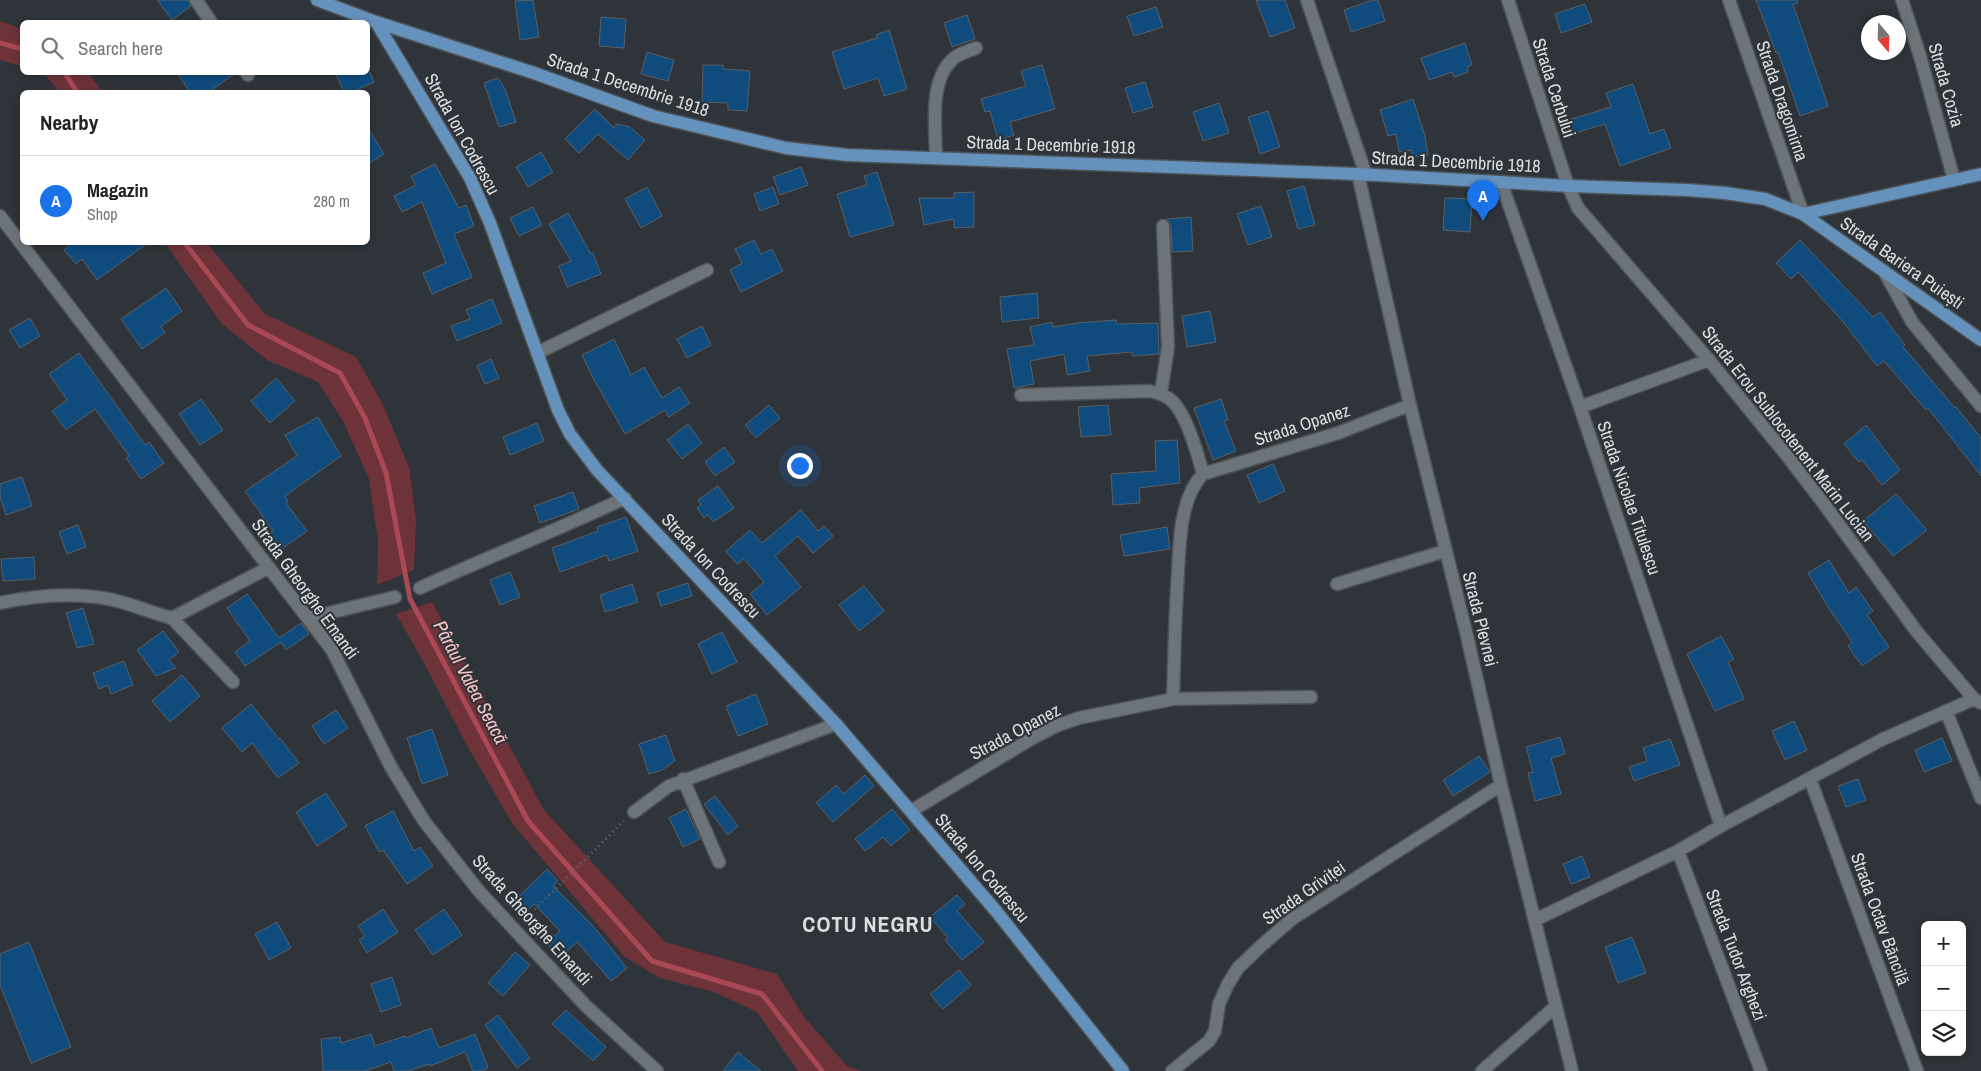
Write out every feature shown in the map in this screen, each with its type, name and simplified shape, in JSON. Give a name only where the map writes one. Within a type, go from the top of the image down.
[{"type":"main road","name":"Strada 1 Decembrie 1918","points":[[317,0],[376,22],[534,73],[653,116],[786,148],[847,155],[1362,174],[1725,193],[1765,199],[1803,214]]},
{"type":"main road","name":"Strada Ion Codrescu","points":[[376,22],[470,178],[490,223],[558,410],[570,434],[597,470],[625,498],[721,604],[836,724],[996,911],[1123,1071]]},
{"type":"main road","points":[[1803,214],[1981,174]]},
{"type":"main road","name":"Strada Bariera Puiești","points":[[1803,214],[1981,340]]},
{"type":"street","points":[[196,0],[210,20]]},
{"type":"street","name":"Strada Plevnei","points":[[1307,0],[1362,174],[1410,405],[1572,1071]]},
{"type":"street","name":"Strada Cerbului","points":[[1508,0],[1568,186]]},
{"type":"street","name":"Strada Dragomirna","points":[[1729,0],[1803,214]]},
{"type":"street","name":"Strada Cozia","points":[[1902,0],[1920,56],[1954,180]]},
{"type":"street","points":[[936,158],[936,90],[939,78],[944,68],[956,56],[976,48]]},
{"type":"street","name":"Strada Nicolae Titulescu","points":[[1501,182],[1580,407],[1720,826]]},
{"type":"street","name":"Strada Erou Sublocotenent Marin Lucian","points":[[1568,186],[1578,208],[1709,360],[1824,504],[1917,632],[1978,701]]},
{"type":"street","name":"Strada Gheorghe Emandi","points":[[0,216],[20,242]]},
{"type":"street","points":[[1161,394],[1168,347],[1163,226]]},
{"type":"street","name":"Strada Gheorghe Emandi","points":[[22,245],[332,650],[392,767],[424,821],[478,890],[514,930],[586,1006],[657,1071]]},
{"type":"street","points":[[537,353],[707,270]]},
{"type":"street","points":[[1884,271],[1912,322],[1981,406]]},
{"type":"street","points":[[1580,407],[1709,360]]},
{"type":"street","points":[[1021,395],[1149,391],[1161,394],[1174,403],[1187,426],[1203,474],[1195,482],[1188,500],[1181,531],[1173,699]]},
{"type":"street","name":"Strada Opanez","points":[[1203,474],[1338,432],[1410,405]]},
{"type":"street","points":[[420,588],[625,498]]},
{"type":"street","points":[[1337,584],[1445,551]]},
{"type":"street","points":[[172,618],[268,568]]},
{"type":"street","points":[[0,603],[55,595],[83,596],[110,599],[172,618],[233,682]]},
{"type":"street","points":[[308,618],[395,597]]},
{"type":"street","name":"Strada Opanez","points":[[911,811],[1056,726],[1078,718],[1173,699],[1311,697]]},
{"type":"street","points":[[1535,920],[1678,851],[1720,826],[1883,739],[1946,711],[1978,701]]},
{"type":"street","points":[[1946,711],[1981,798]]},
{"type":"street","points":[[634,812],[669,786],[684,779],[836,724]]},
{"type":"street","points":[[684,779],[719,862]]},
{"type":"street","name":"Strada Octav Băncilă","points":[[1810,779],[1917,1071]]},
{"type":"street","name":"Strada Griviței","points":[[1172,1071],[1208,1041],[1214,1031],[1219,1004],[1238,968],[1292,919],[1501,785]]},
{"type":"street","name":"Strada Tudor Arghezi","points":[[1678,851],[1761,1071]]},
{"type":"street","points":[[1482,1071],[1556,1007]]},
{"type":"path","points":[[514,930],[634,812]]},
{"type":"shaded area","points":[[0,21],[20,28],[20,65],[0,60]]},
{"type":"shaded area","points":[[46,75],[90,75],[101,90],[57,90]]},
{"type":"shaded area","points":[[166,245],[209,245],[265,314],[356,357],[382,403],[409,467],[416,519],[414,570],[377,585],[378,541],[369,479],[343,421],[318,382],[267,360],[221,323]]},
{"type":"shaded area","points":[[432,602],[544,810],[665,942],[777,974],[804,1017],[847,1066],[861,1071],[798,1071],[757,1012],[714,992],[660,978],[625,957],[512,823],[465,742],[396,614]]},
{"type":"building","points":[[157,0],[188,0],[191,6],[172,20]]},
{"type":"building","points":[[533,0],[539,37],[520,40],[515,1]]},
{"type":"building","points":[[1256,0],[1285,0],[1295,28],[1270,37]]},
{"type":"building","points":[[1378,0],[1385,21],[1351,32],[1344,10]]},
{"type":"building","points":[[1756,0],[1797,0],[1798,3],[1793,4],[1828,106],[1800,116],[1778,52],[1776,53]]},
{"type":"building","points":[[1585,4],[1592,22],[1561,33],[1555,14]]},
{"type":"building","points":[[1156,7],[1163,27],[1134,36],[1127,16]]},
{"type":"building","points":[[967,15],[975,39],[952,47],[944,23]]},
{"type":"building","points":[[601,17],[626,19],[624,48],[599,46]]},
{"type":"building","points":[[889,30],[907,89],[884,96],[878,78],[844,89],[832,52],[877,38],[876,35]]},
{"type":"building","points":[[1465,43],[1472,65],[1467,67],[1468,72],[1454,77],[1452,72],[1429,80],[1421,58]]},
{"type":"building","points":[[647,52],[674,60],[668,81],[641,74]]},
{"type":"building","points":[[703,65],[723,65],[723,69],[750,71],[747,111],[728,110],[728,103],[702,102]]},
{"type":"building","points":[[1042,65],[1055,109],[1010,122],[1014,135],[998,140],[990,111],[985,112],[981,99],[1026,86],[1021,71]]},
{"type":"building","points":[[370,72],[374,82],[356,90],[343,90],[336,75],[370,75]]},
{"type":"building","points":[[178,75],[233,75],[212,90],[189,90]]},
{"type":"building","points":[[498,78],[505,89],[516,122],[499,127],[484,83]]},
{"type":"building","points":[[1145,82],[1153,107],[1133,113],[1125,88]]},
{"type":"building","points":[[1633,84],[1650,134],[1664,129],[1671,148],[1620,166],[1605,124],[1572,134],[1568,120],[1611,107],[1606,93]]},
{"type":"building","points":[[1413,99],[1425,136],[1428,155],[1413,157],[1411,150],[1399,152],[1396,134],[1388,136],[1380,110]]},
{"type":"building","points":[[1219,103],[1229,133],[1203,141],[1193,112]]},
{"type":"building","points":[[595,109],[614,128],[617,124],[630,127],[645,140],[628,160],[598,134],[579,153],[565,139]]},
{"type":"building","points":[[1268,111],[1280,147],[1260,154],[1248,117]]},
{"type":"building","points":[[370,131],[384,154],[370,163]]},
{"type":"building","points":[[541,152],[553,172],[528,187],[516,167]]},
{"type":"building","points":[[435,164],[459,208],[466,205],[474,226],[454,234],[472,277],[432,294],[423,273],[446,263],[422,202],[402,212],[394,196],[416,185],[411,176]]},
{"type":"building","points":[[801,167],[808,185],[780,195],[773,177]]},
{"type":"building","points":[[877,172],[894,225],[850,237],[837,194],[867,185],[864,176]]},
{"type":"building","points":[[1304,186],[1315,225],[1298,229],[1287,191]]},
{"type":"building","points":[[647,187],[662,216],[641,228],[625,199]]},
{"type":"building","points":[[773,187],[779,204],[760,211],[754,194]]},
{"type":"building","points":[[974,192],[974,227],[954,228],[954,219],[924,225],[919,198],[954,198],[954,193]]},
{"type":"building","points":[[1445,198],[1472,199],[1470,232],[1443,230]]},
{"type":"building","points":[[1261,206],[1272,237],[1248,245],[1237,214]]},
{"type":"building","points":[[533,207],[542,225],[519,236],[510,218]]},
{"type":"building","points":[[568,213],[591,254],[593,253],[601,274],[567,287],[559,266],[571,261],[549,224]]},
{"type":"building","points":[[1191,217],[1193,251],[1172,252],[1171,226],[1167,219]]},
{"type":"building","points":[[754,240],[761,254],[772,249],[783,271],[741,292],[730,270],[742,263],[735,249]]},
{"type":"building","points":[[1800,240],[1873,317],[1880,312],[1905,345],[1903,347],[1981,438],[1981,476],[1928,408],[1926,410],[1884,361],[1877,366],[1844,323],[1798,272],[1791,279],[1776,263]]},
{"type":"building","points":[[70,245],[145,245],[97,280],[82,259],[76,264],[64,250]]},
{"type":"building","points":[[166,288],[182,311],[161,326],[165,333],[142,349],[121,319]]},
{"type":"building","points":[[1037,293],[1039,318],[1002,322],[1000,297]]},
{"type":"building","points":[[492,299],[502,323],[457,341],[451,326],[470,319],[466,310]]},
{"type":"building","points":[[1210,311],[1216,342],[1187,347],[1182,316]]},
{"type":"building","points":[[30,318],[40,336],[20,348],[9,330]]},
{"type":"building","points":[[1116,320],[1117,324],[1158,323],[1159,354],[1133,356],[1132,352],[1087,356],[1090,371],[1067,375],[1064,354],[1030,361],[1034,384],[1014,388],[1007,349],[1034,345],[1030,327],[1052,322],[1053,327]]},
{"type":"building","points":[[702,326],[711,345],[687,358],[677,339]]},
{"type":"building","points":[[614,339],[631,375],[644,367],[662,398],[679,387],[690,403],[669,417],[665,410],[625,434],[582,355]]},
{"type":"building","points":[[79,353],[145,445],[149,442],[164,463],[141,479],[126,458],[129,456],[95,409],[66,430],[52,411],[67,400],[49,374]]},
{"type":"building","points":[[491,359],[499,378],[485,384],[477,366]]},
{"type":"building","points":[[276,378],[295,401],[270,423],[251,401]]},
{"type":"building","points":[[201,399],[223,430],[200,445],[179,414]]},
{"type":"building","points":[[1221,399],[1228,420],[1224,421],[1236,451],[1213,460],[1194,408]]},
{"type":"building","points":[[769,405],[780,418],[756,438],[745,425]]},
{"type":"building","points":[[1108,405],[1111,435],[1081,437],[1078,407]]},
{"type":"building","points":[[318,417],[341,456],[285,496],[288,501],[286,503],[307,531],[279,551],[267,535],[273,531],[245,491],[297,456],[285,435]]},
{"type":"building","points":[[537,423],[544,441],[510,455],[503,437]]},
{"type":"building","points":[[688,424],[702,443],[682,459],[667,440]]},
{"type":"building","points":[[1866,425],[1900,470],[1882,485],[1862,460],[1859,462],[1844,444]]},
{"type":"building","points":[[1177,440],[1180,483],[1139,488],[1140,503],[1113,505],[1111,474],[1156,471],[1155,441]]},
{"type":"building","points":[[724,447],[735,462],[715,476],[705,462]]},
{"type":"building","points":[[1273,464],[1285,491],[1259,503],[1247,475]]},
{"type":"building","points":[[22,477],[32,506],[6,515],[0,497],[0,484]]},
{"type":"building","points":[[718,486],[734,508],[713,522],[708,515],[704,518],[697,508],[701,505],[698,500]]},
{"type":"building","points":[[573,492],[579,509],[540,523],[534,506]]},
{"type":"building","points":[[1896,494],[1927,530],[1893,556],[1863,521]]},
{"type":"building","points":[[801,510],[818,531],[824,526],[833,536],[813,553],[798,536],[775,556],[801,587],[767,615],[750,594],[764,582],[744,559],[737,564],[726,551],[750,530],[762,543]]},
{"type":"building","points":[[626,517],[638,551],[609,561],[607,555],[560,572],[552,548],[598,531],[597,527]]},
{"type":"building","points":[[78,525],[86,547],[67,554],[59,532]]},
{"type":"building","points":[[1167,527],[1170,549],[1124,556],[1120,535]]},
{"type":"building","points":[[34,557],[35,579],[3,581],[1,559]]},
{"type":"building","points":[[1829,560],[1849,593],[1856,587],[1873,611],[1867,615],[1889,647],[1862,666],[1848,646],[1852,642],[1808,573]]},
{"type":"building","points":[[510,572],[520,597],[500,605],[490,580]]},
{"type":"building","points":[[688,583],[692,596],[661,606],[657,593]]},
{"type":"building","points":[[632,584],[638,602],[605,612],[600,595]]},
{"type":"building","points":[[864,586],[884,611],[859,631],[839,605]]},
{"type":"building","points":[[247,594],[279,638],[301,623],[309,634],[286,650],[281,642],[245,666],[235,652],[250,641],[227,608]]},
{"type":"building","points":[[83,608],[94,644],[77,648],[66,613]]},
{"type":"building","points":[[163,631],[179,652],[169,660],[176,668],[156,676],[137,650]]},
{"type":"building","points":[[722,632],[737,662],[712,674],[698,644]]},
{"type":"building","points":[[1721,636],[1734,659],[1728,662],[1744,699],[1715,711],[1687,654]]},
{"type":"building","points":[[124,661],[133,685],[111,694],[108,685],[99,689],[93,673]]},
{"type":"building","points":[[182,675],[200,696],[170,722],[152,701]]},
{"type":"building","points":[[756,694],[768,724],[738,736],[726,706]]},
{"type":"building","points":[[251,704],[299,763],[278,778],[252,743],[242,752],[222,728]]},
{"type":"building","points":[[336,710],[348,728],[324,744],[312,726]]},
{"type":"building","points":[[1794,721],[1807,750],[1785,760],[1772,731]]},
{"type":"building","points":[[432,729],[448,775],[422,784],[407,738]]},
{"type":"building","points":[[666,735],[675,761],[662,770],[649,774],[639,744]]},
{"type":"building","points":[[1560,737],[1565,754],[1551,758],[1561,794],[1535,801],[1528,773],[1533,772],[1526,747]]},
{"type":"building","points":[[1942,738],[1952,761],[1924,772],[1915,750]]},
{"type":"building","points":[[1670,739],[1680,765],[1634,781],[1629,767],[1647,761],[1643,748]]},
{"type":"building","points":[[1479,756],[1490,772],[1453,796],[1443,780]]},
{"type":"building","points":[[865,775],[874,786],[833,822],[816,803],[836,785],[844,794]]},
{"type":"building","points":[[1858,779],[1866,800],[1846,807],[1838,786]]},
{"type":"building","points":[[326,793],[347,826],[317,846],[296,812]]},
{"type":"building","points":[[715,796],[738,826],[728,835],[704,804]]},
{"type":"building","points":[[686,809],[700,839],[683,847],[669,818]]},
{"type":"building","points":[[892,809],[910,830],[891,846],[883,837],[865,851],[855,839]]},
{"type":"building","points":[[393,811],[414,851],[420,847],[433,866],[407,884],[383,850],[379,852],[365,826]]},
{"type":"building","points":[[1582,856],[1590,877],[1571,884],[1563,864]]},
{"type":"building","points":[[547,869],[558,881],[553,886],[594,927],[627,968],[611,981],[577,942],[560,958],[546,943],[560,931],[534,904],[522,915],[511,904]]},
{"type":"building","points":[[957,895],[965,904],[957,911],[984,942],[962,960],[945,940],[948,938],[930,917]]},
{"type":"building","points":[[383,909],[398,932],[367,953],[359,940],[365,936],[358,926]]},
{"type":"building","points":[[444,909],[462,935],[433,955],[415,930]]},
{"type":"building","points":[[277,922],[291,948],[269,960],[255,934]]},
{"type":"building","points":[[1632,937],[1646,973],[1618,983],[1605,947]]},
{"type":"building","points":[[29,942],[71,1047],[31,1063],[0,985],[0,954]]},
{"type":"building","points":[[515,952],[530,965],[503,996],[488,983]]},
{"type":"building","points":[[959,970],[971,985],[943,1009],[930,994]]},
{"type":"building","points":[[392,977],[401,1005],[381,1012],[371,984]]},
{"type":"building","points":[[566,1010],[606,1047],[593,1061],[552,1024]]},
{"type":"building","points":[[498,1015],[530,1058],[517,1068],[485,1025]]},
{"type":"building","points":[[431,1028],[439,1048],[475,1034],[488,1068],[481,1071],[473,1071],[465,1052],[430,1066],[429,1064],[408,1071],[394,1071],[391,1062],[365,1071],[323,1071],[321,1039],[340,1037],[341,1043],[371,1034],[375,1046],[405,1036],[406,1038]]},
{"type":"building","points":[[738,1052],[761,1071],[723,1071]]},
{"type":"waterway","name":"Pârâul Valea Seacă","points":[[0,43],[20,48]]},
{"type":"waterway","name":"Pârâul Valea Seacă","points":[[66,75],[76,90]]},
{"type":"waterway","name":"Pârâul Valea Seacă","points":[[186,245],[248,325],[340,373],[365,418],[386,473],[410,599],[528,821],[652,961],[762,994],[822,1071]]},
{"type":"place","name":"Magazin","points":[[1483,221]]},
{"type":"district","name":"COTU NEGRU","points":[[868,924]]}]
